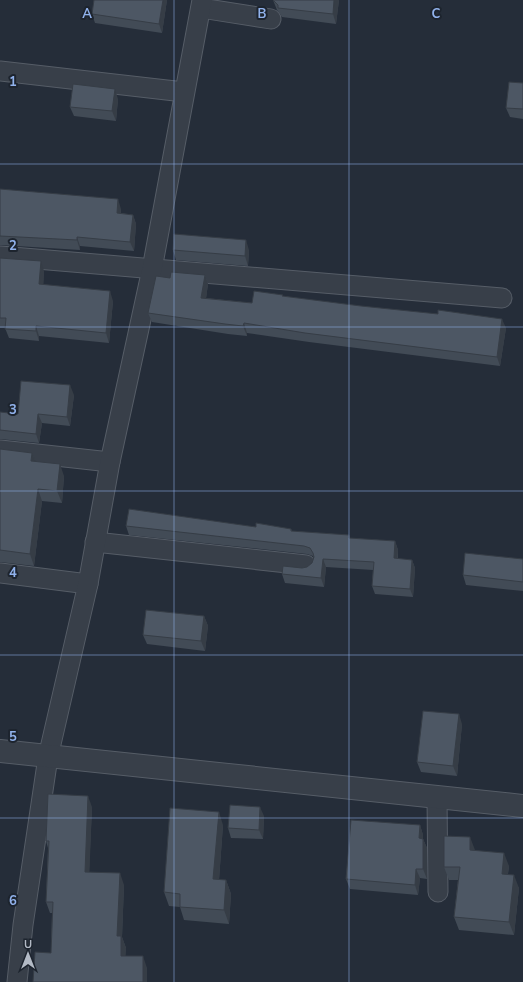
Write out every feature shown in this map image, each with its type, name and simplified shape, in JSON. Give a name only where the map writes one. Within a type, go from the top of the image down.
[{"type":"street","points":[[17,982],[23,925],[48,757],[88,584],[110,462],[152,269],[184,92],[202,4],[271,19]]},
{"type":"street","points":[[0,71],[184,92]]},
{"type":"street","points":[[0,256],[502,298]]},
{"type":"street","points":[[0,450],[110,462]]},
{"type":"street","points":[[95,542],[306,565]]},
{"type":"street","points":[[0,572],[88,584]]},
{"type":"street","points":[[0,751],[523,806]]},
{"type":"street","points":[[437,798],[438,892]]},
{"type":"building","points":[[94,0],[163,0],[159,24],[92,14]]},
{"type":"building","points":[[273,0],[334,0],[333,14],[278,8],[278,5]]},
{"type":"building","points":[[509,82],[523,83],[523,109],[506,108]]},
{"type":"building","points":[[73,84],[115,89],[112,111],[70,107]]},
{"type":"building","points":[[0,189],[118,199],[117,213],[133,215],[130,242],[77,237],[77,240],[0,236]]},
{"type":"building","points":[[174,234],[246,240],[245,256],[173,250]]},
{"type":"building","points":[[0,258],[41,261],[39,284],[110,291],[106,333],[36,326],[36,331],[5,329],[6,318],[0,318]]},
{"type":"building","points":[[171,272],[205,275],[201,298],[252,303],[254,291],[361,306],[438,314],[438,310],[502,319],[497,357],[305,333],[244,323],[243,326],[148,313],[156,276],[170,278]]},
{"type":"building","points":[[21,381],[70,385],[67,417],[38,414],[36,434],[0,430],[0,412],[18,414]]},
{"type":"building","points":[[0,449],[32,453],[31,461],[60,464],[57,491],[38,489],[30,554],[0,550]]},
{"type":"building","points":[[129,509],[256,527],[256,523],[291,529],[291,531],[349,535],[349,538],[395,541],[394,558],[412,560],[410,589],[372,586],[374,562],[323,559],[321,578],[282,574],[283,566],[302,568],[307,567],[312,563],[314,557],[310,548],[304,546],[126,526]]},
{"type":"building","points":[[465,553],[523,559],[523,582],[463,575]]},
{"type":"building","points":[[146,610],[204,616],[201,641],[143,635]]},
{"type":"building","points":[[423,711],[459,714],[453,766],[417,762]]},
{"type":"building","points":[[48,794],[88,796],[85,872],[120,873],[117,936],[121,936],[121,956],[143,956],[143,982],[33,982],[35,952],[51,953],[53,902],[46,902],[49,841],[46,841]]},
{"type":"building","points":[[230,805],[260,807],[259,830],[228,828]]},
{"type":"building","points":[[170,808],[219,812],[213,879],[226,880],[224,910],[180,907],[180,894],[164,892]]},
{"type":"building","points":[[351,820],[420,825],[419,838],[423,839],[423,869],[416,869],[415,885],[346,879]]},
{"type":"building","points":[[444,836],[470,837],[470,850],[504,853],[502,874],[514,875],[509,922],[454,917],[460,867],[444,867]]}]
